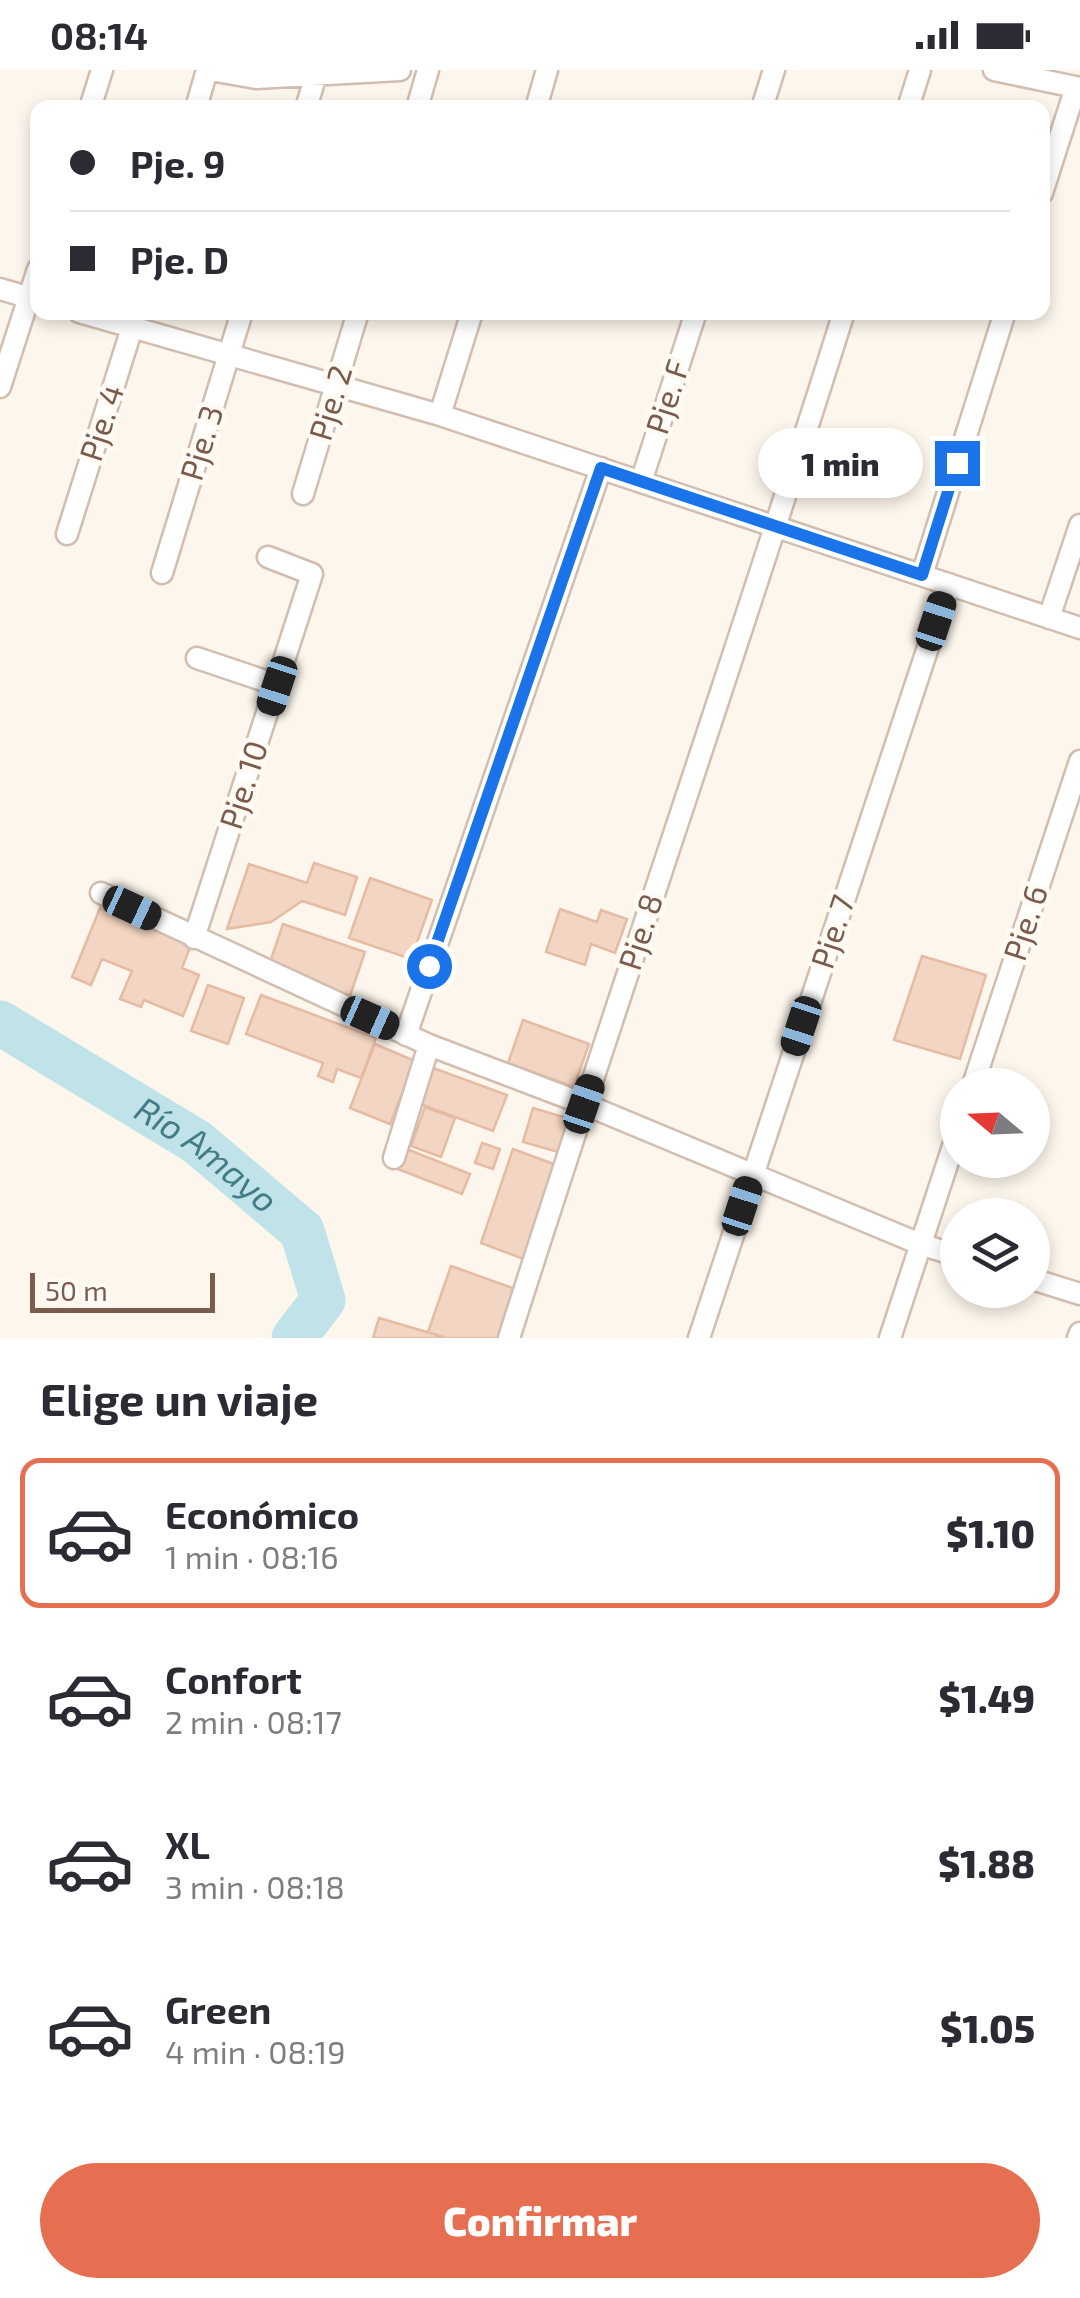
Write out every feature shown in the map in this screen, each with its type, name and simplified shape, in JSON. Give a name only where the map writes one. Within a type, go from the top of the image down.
[{"type":"street","points":[[93,100],[102,70]]},
{"type":"street","points":[[199,100],[208,70],[256,78],[400,70]]},
{"type":"street","points":[[419,100],[428,70]]},
{"type":"street","points":[[538,100],[547,70]]},
{"type":"street","points":[[765,100],[774,70]]},
{"type":"street","points":[[911,100],[920,70]]},
{"type":"street","points":[[994,70],[1078,88],[1050,170]]},
{"type":"street","points":[[308,100],[316,75]]},
{"type":"street","points":[[0,289],[30,297]]},
{"type":"street","points":[[0,387],[30,306]]},
{"type":"street","name":"Pje. 3","points":[[162,574],[240,320]]},
{"type":"street","name":"Pje. 2","points":[[303,494],[356,320]]},
{"type":"street","points":[[440,414],[469,320]]},
{"type":"street","name":"Pje. F","points":[[641,482],[693,320]]},
{"type":"street","name":"Pje. 8","points":[[510,1338],[842,320]]},
{"type":"street","points":[[922,575],[1002,320]]},
{"type":"street","points":[[135,321],[229,355],[440,414],[1080,628]]},
{"type":"street","name":"Pje. 4","points":[[68,534],[135,321]]},
{"type":"street","points":[[406,1034],[601,468]]},
{"type":"street","points":[[1049,618],[1080,526]]},
{"type":"street","name":"Pje. 10","points":[[194,938],[312,574],[268,558]]},
{"type":"street","name":"Pje. 7","points":[[699,1338],[948,584]]},
{"type":"street","points":[[198,658],[277,686]]},
{"type":"street","name":"Pje. 6","points":[[979,1068],[1080,761]]},
{"type":"street","points":[[101,894],[429,1044],[940,1250]]},
{"type":"street","points":[[394,1158],[429,1044]]},
{"type":"street","points":[[890,1338],[942,1178]]},
{"type":"street","points":[[1050,1285],[1080,1294]]},
{"type":"building","points":[[314,863],[357,877],[345,915],[302,901],[271,922],[227,929],[249,864],[307,883]]},
{"type":"building","points":[[370,878],[432,900],[411,959],[349,938]]},
{"type":"building","points":[[100,908],[191,945],[182,968],[199,975],[183,1016],[144,1000],[141,1007],[120,999],[132,971],[102,959],[91,985],[72,977]]},
{"type":"building","points":[[560,909],[597,922],[601,910],[627,919],[615,953],[591,944],[585,965],[546,952]]},
{"type":"building","points":[[283,924],[365,952],[350,996],[268,968]]},
{"type":"building","points":[[922,956],[986,975],[960,1059],[894,1040]]},
{"type":"building","points":[[208,985],[244,998],[228,1044],[191,1031]]},
{"type":"building","points":[[261,995],[376,1038],[361,1078],[337,1069],[333,1082],[318,1076],[323,1063],[246,1034]]},
{"type":"building","points":[[523,1020],[589,1044],[574,1087],[508,1063]]},
{"type":"building","points":[[375,1044],[415,1061],[390,1124],[350,1108]]},
{"type":"building","points":[[433,1068],[507,1095],[493,1131],[420,1104]]},
{"type":"building","points":[[425,1107],[455,1118],[441,1157],[411,1146]]},
{"type":"building","points":[[533,1108],[574,1120],[565,1154],[523,1142]]},
{"type":"building","points":[[482,1143],[500,1149],[493,1169],[475,1163]]},
{"type":"building","points":[[404,1148],[470,1174],[462,1194],[395,1168]]},
{"type":"building","points":[[513,1149],[559,1166],[526,1260],[481,1243]]},
{"type":"building","points":[[451,1266],[518,1290],[502,1338],[444,1338],[428,1332]]},
{"type":"building","points":[[379,1318],[444,1337],[444,1338],[373,1338]]},
{"type":"waterway","name":"Río Amayo","points":[[0,1023],[197,1142],[302,1231],[323,1300],[294,1338]]},
{"type":"route","points":[[429,966],[601,468],[922,575],[957,463]]}]
